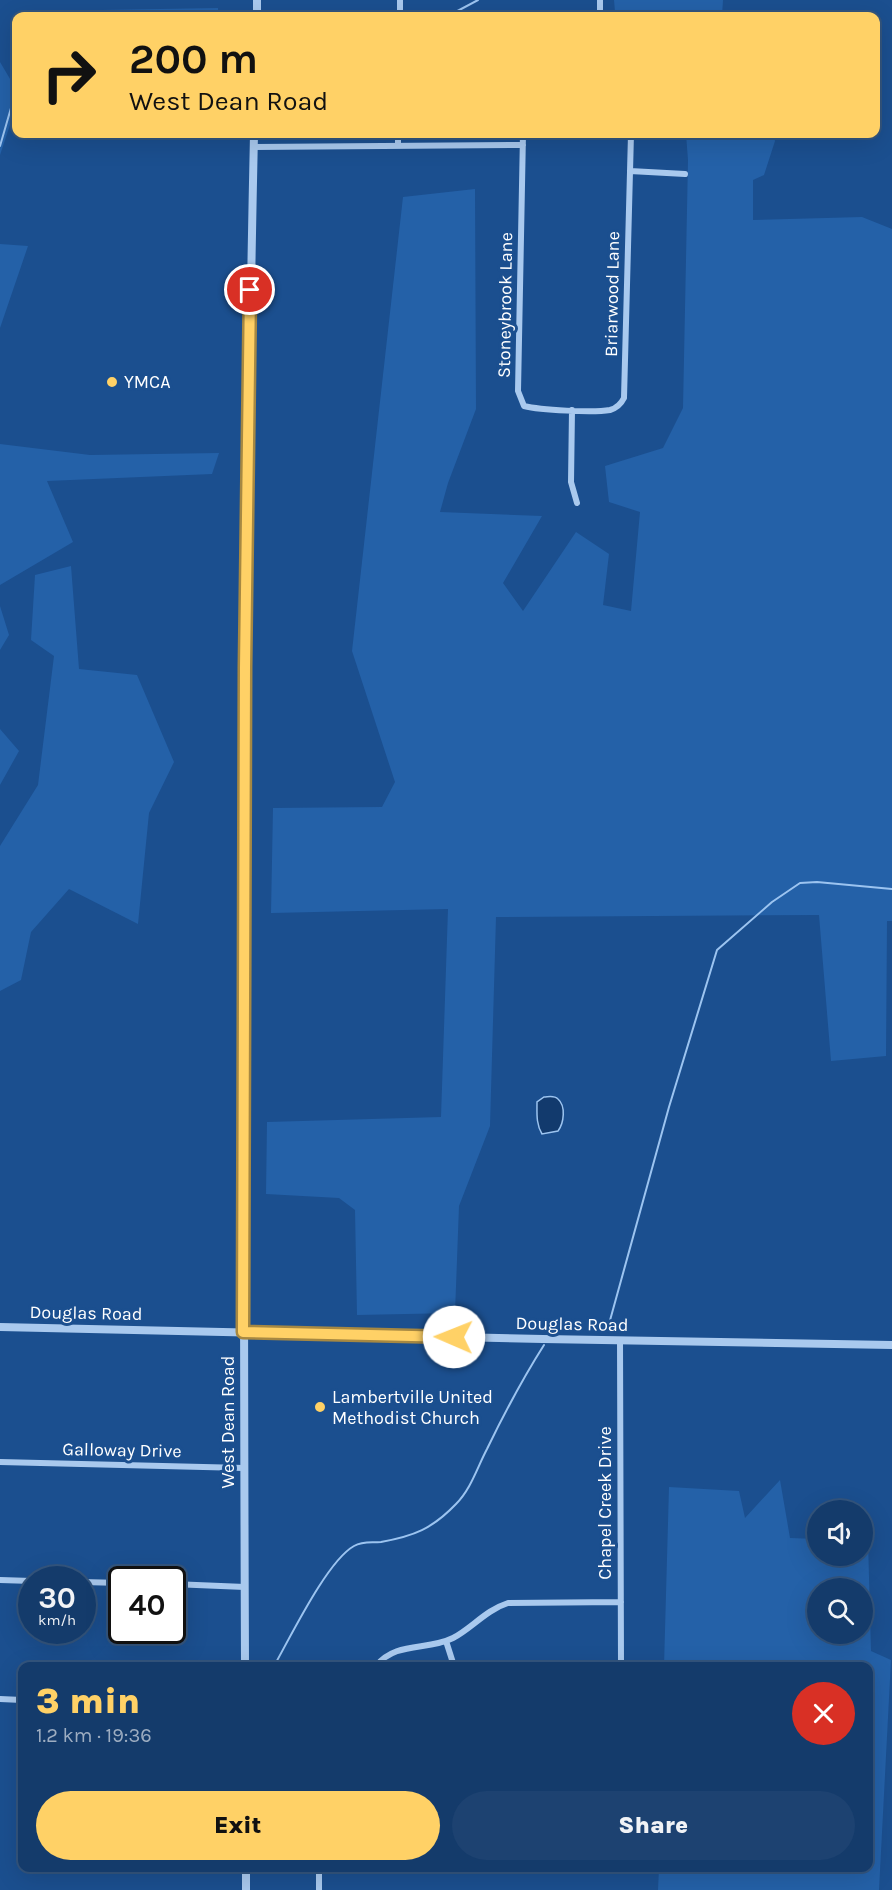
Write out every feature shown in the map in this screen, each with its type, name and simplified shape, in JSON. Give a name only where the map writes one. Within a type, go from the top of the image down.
[{"type":"street","name":"West Dean Road","points":[[245,1662],[243,1332],[247,472],[254,138]]},
{"type":"street","points":[[398,138],[398,146]]},
{"type":"street","name":"Stoneybrook Lane","points":[[523,138],[518,391],[524,406],[572,410]]},
{"type":"street","name":"Briarwood Lane","points":[[572,410],[611,410],[620,405],[624,398],[631,138]]},
{"type":"street","points":[[254,147],[523,145]]},
{"type":"street","points":[[630,171],[685,174]]},
{"type":"street","points":[[572,410],[571,482],[577,503]]},
{"type":"street","name":"Douglas Road","points":[[0,1327],[892,1345]]},
{"type":"street","name":"Chapel Creek Drive","points":[[620,1340],[621,1662]]},
{"type":"street","name":"Galloway Drive","points":[[0,1462],[244,1468]]},
{"type":"street","points":[[0,1580],[18,1581]]},
{"type":"street","points":[[186,1585],[245,1587]]},
{"type":"street","points":[[381,1662],[392,1652],[446,1641],[495,1608],[508,1603],[621,1602]]},
{"type":"street","points":[[446,1641],[453,1662]]},
{"type":"street","points":[[0,1699],[18,1700]]},
{"type":"street","points":[[246,1872],[246,1890]]},
{"type":"street","points":[[319,1872],[319,1890]]},
{"type":"shaded area","points":[[614,0],[723,0],[722,12],[615,12]]},
{"type":"shaded area","points":[[218,8],[218,12],[101,12],[101,10]]},
{"type":"shaded area","points":[[0,62],[12,82],[12,119],[0,155]]},
{"type":"shaded area","points":[[686,138],[774,138],[764,175],[753,180],[753,220],[862,217],[892,229],[892,921],[887,921],[886,1056],[831,1061],[819,915],[496,917],[490,1126],[459,1206],[455,1313],[357,1315],[355,1210],[339,1198],[266,1194],[267,1122],[441,1117],[448,909],[271,913],[273,808],[382,807],[395,782],[352,651],[403,197],[475,189],[476,409],[448,483],[440,512],[542,516],[503,583],[523,611],[576,532],[609,554],[603,605],[631,611],[640,512],[609,502],[605,466],[663,448],[683,408],[688,160]]},
{"type":"shaded area","points":[[0,244],[28,246],[0,328]]},
{"type":"shaded area","points":[[0,444],[90,455],[219,453],[212,474],[47,481],[73,542],[0,585]]},
{"type":"shaded area","points":[[71,566],[79,669],[137,675],[174,762],[149,813],[138,924],[69,889],[31,932],[21,980],[0,991],[0,846],[38,785],[54,656],[31,640],[35,575]]},
{"type":"shaded area","points":[[0,606],[9,635],[0,650]]},
{"type":"shaded area","points":[[0,729],[19,751],[0,785]]},
{"type":"shaded area","points":[[544,1097],[558,1099],[561,1102],[563,1115],[558,1131],[542,1134],[538,1123],[537,1102]]},
{"type":"shaded area","points":[[780,1480],[790,1538],[807,1539],[807,1566],[869,1566],[869,1578],[807,1578],[807,1644],[871,1644],[871,1651],[891,1660],[879,1890],[658,1890],[659,1872],[873,1872],[873,1662],[664,1662],[669,1487],[739,1491],[745,1518]]},
{"type":"waterway","points":[[456,12],[478,0]]},
{"type":"waterway","points":[[0,146],[12,107]]},
{"type":"waterway","points":[[588,1326],[606,1327],[609,1324],[669,1107],[717,950],[772,902],[800,883],[817,882],[892,889]]},
{"type":"waterway","points":[[545,1330],[550,1327],[580,1325]]},
{"type":"waterway","points":[[276,1662],[321,1583],[343,1554],[361,1543],[393,1540],[422,1530],[439,1520],[461,1498],[470,1485],[514,1396],[544,1345]]},
{"type":"place","name":"YMCA","points":[[112,382]]},
{"type":"place","name":"Lambertville United Methodist Church","points":[[320,1407]]},
{"type":"route","points":[[250,290],[245,668],[243,1332],[454,1337]]}]
